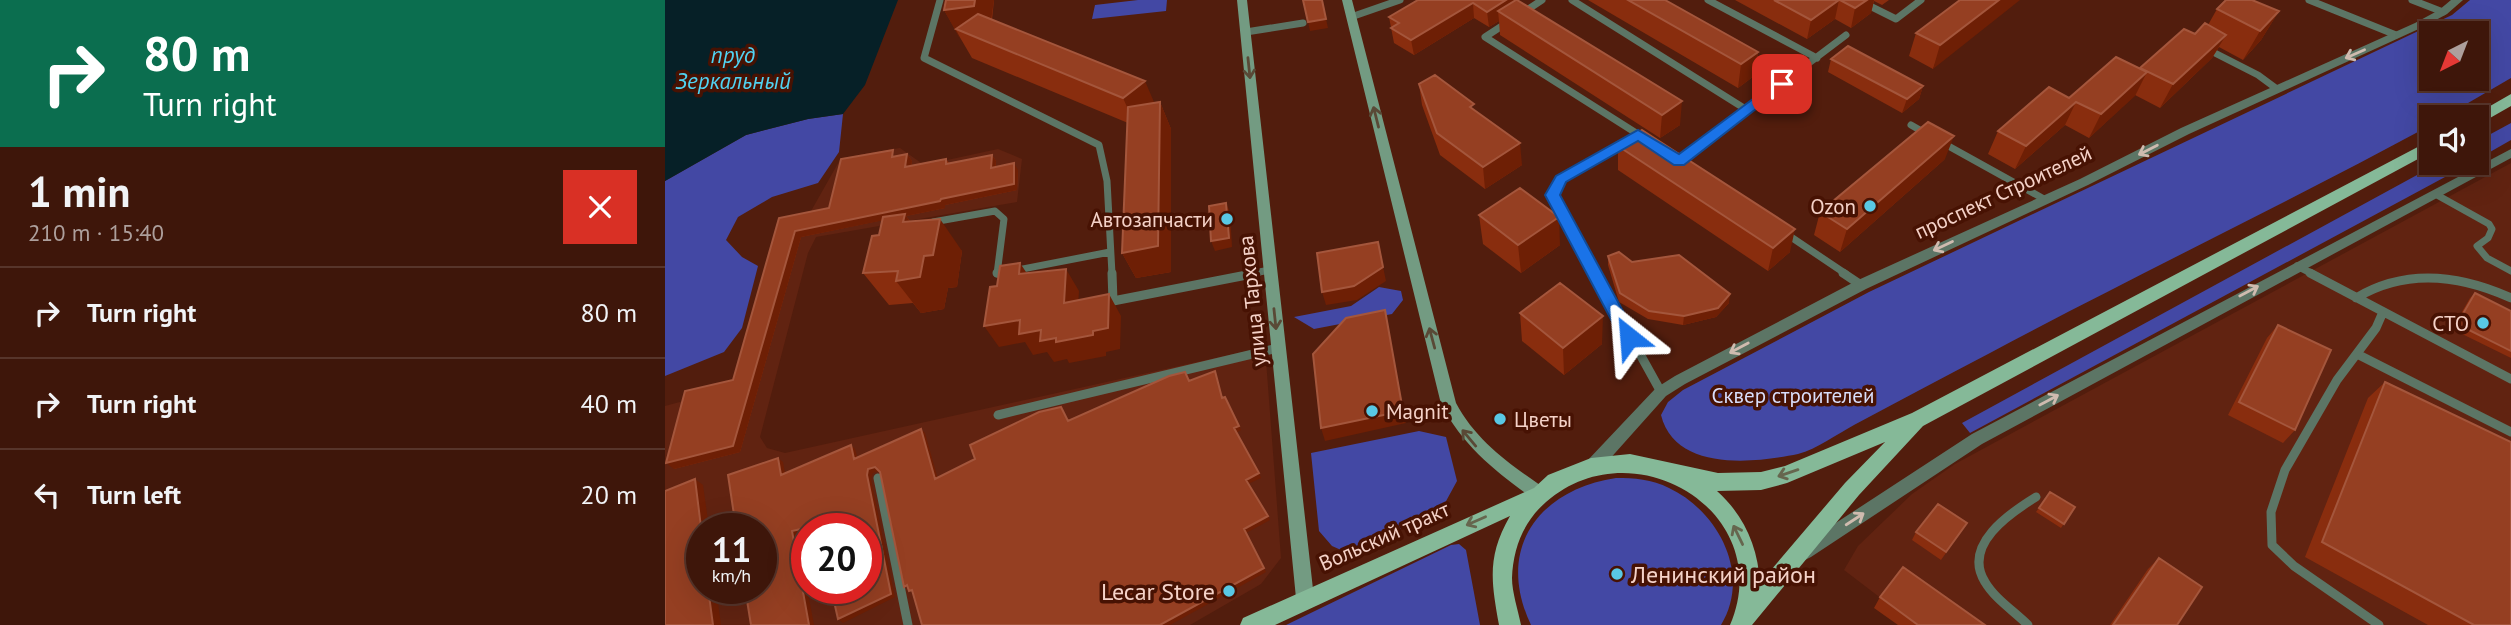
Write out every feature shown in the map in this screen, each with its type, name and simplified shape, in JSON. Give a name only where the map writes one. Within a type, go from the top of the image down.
[{"type":"main road","name":"улица Тархова","points":[[1243,0],[1304,598]]},
{"type":"main road","points":[[1347,0],[1450,404],[1468,439],[1487,457],[1538,493]]},
{"type":"main road","points":[[2489,113],[2511,99]]},
{"type":"main road","points":[[1510,625],[1502,603],[1499,578],[1509,531],[1538,493],[1563,476],[1593,466],[1621,463],[1649,466],[1718,482],[1761,481],[1787,474],[1919,419],[2419,151]]},
{"type":"main road","points":[[1743,622],[1852,489],[1919,419]]},
{"type":"main road","points":[[1676,474],[1717,503],[1732,523],[1743,545],[1749,570],[1749,595],[1743,622]]},
{"type":"main road","name":"Вольский тракт","points":[[1251,625],[1304,598],[1538,493]]},
{"type":"street","name":"проспект Строителей","points":[[1593,466],[1661,392],[1861,285],[2396,35],[2444,12],[2458,0]]},
{"type":"street","points":[[1798,556],[1977,439],[2511,153]]},
{"type":"lane","points":[[940,0],[924,58],[1099,145],[1107,181],[1112,301],[1270,270]]},
{"type":"lane","points":[[1351,17],[1401,0]]},
{"type":"lane","points":[[1542,0],[1485,37],[1648,141]]},
{"type":"lane","points":[[1572,0],[1747,110]]},
{"type":"lane","points":[[1709,0],[1817,58]]},
{"type":"lane","points":[[1858,0],[1896,19],[1921,0]]},
{"type":"lane","points":[[2309,0],[2396,35]]},
{"type":"lane","points":[[2412,0],[2444,12]]},
{"type":"lane","points":[[1246,32],[1303,23]]},
{"type":"lane","points":[[1679,161],[1846,35]]},
{"type":"lane","points":[[2200,46],[2258,75],[2277,89]]},
{"type":"lane","points":[[1911,125],[2045,199]]},
{"type":"lane","points":[[1638,135],[1561,179],[1552,195],[1661,392]]},
{"type":"lane","points":[[1669,155],[1691,169]]},
{"type":"lane","points":[[2437,195],[2489,224],[2492,229],[2488,238],[2477,246],[2479,252],[2511,271]]},
{"type":"lane","points":[[927,223],[995,211],[1004,219],[997,274],[1110,252]]},
{"type":"lane","points":[[1781,231],[1861,285]]},
{"type":"lane","points":[[2296,266],[2511,379]]},
{"type":"lane","points":[[2356,298],[2371,286],[2386,281],[2419,278],[2458,279],[2492,288],[2511,298]]},
{"type":"lane","points":[[2379,625],[2294,566],[2271,545],[2270,512],[2285,470],[2336,380],[2377,328],[2383,312]]},
{"type":"lane","points":[[998,415],[1278,348]]},
{"type":"lane","points":[[2357,355],[2511,432]]},
{"type":"lane","points":[[878,478],[908,625]]},
{"type":"lane","points":[[2028,625],[1983,579],[1979,566],[1981,548],[2008,513],[2036,497]]},
{"type":"shaded area","points":[[900,148],[924,165],[998,149],[1022,159],[1017,202],[816,237],[808,253],[760,437],[767,448],[785,453],[1265,347],[1281,558],[1261,584],[1190,625],[665,625],[665,406],[739,386],[806,220],[841,158]]},
{"type":"shaded area","points":[[2511,163],[2511,625],[1916,625],[1844,570],[1858,546],[1912,494],[1955,464]]},
{"type":"green space","points":[[1167,0],[1166,11],[1092,19],[1095,5]]},
{"type":"green space","name":"Cквер cтроителей","points":[[2470,0],[2511,0],[2511,78],[2489,91],[2489,21],[2439,21],[2452,15]]},
{"type":"green space","name":"Cквер cтроителей","points":[[2419,31],[2419,91],[2489,91],[2465,105],[2419,105],[2419,131],[2045,324],[1805,452],[1760,460],[1719,459],[1699,455],[1682,446],[1669,433],[1661,415],[1668,402],[1683,390],[1869,292]]},
{"type":"green space","points":[[843,114],[839,152],[818,183],[772,197],[738,217],[726,240],[742,257],[758,266],[742,328],[724,352],[665,376],[665,181],[746,135],[808,119]]},
{"type":"green space","points":[[2511,123],[2511,140],[2489,153],[2489,135]]},
{"type":"green space","points":[[2419,174],[2449,175],[1970,433],[1962,423]]},
{"type":"green space","points":[[1379,287],[1401,291],[1403,300],[1392,314],[1314,329],[1294,317],[1351,306]]},
{"type":"green space","points":[[1419,431],[1446,437],[1457,481],[1445,503],[1433,515],[1351,550],[1332,546],[1319,531],[1311,453]]},
{"type":"green space","points":[[1616,478],[1643,480],[1669,488],[1687,498],[1715,528],[1731,565],[1733,585],[1730,605],[1721,625],[1531,625],[1521,597],[1518,572],[1522,548],[1531,528],[1545,510],[1565,495],[1588,485]]},
{"type":"green space","points":[[1459,544],[1466,550],[1480,625],[1286,625],[1451,545]]},
{"type":"water","name":"пруд Зеркальный","points":[[665,0],[898,0],[865,85],[843,114],[808,119],[746,135],[665,181]]},
{"type":"building","points":[[946,0],[975,0],[974,6],[944,10]]},
{"type":"building","points":[[1303,0],[1322,0],[1326,19],[1308,22]]},
{"type":"building","points":[[1418,0],[1506,0],[1487,12],[1473,3],[1411,40],[1391,28],[1399,23],[1389,17]]},
{"type":"building","points":[[1516,0],[1682,101],[1662,115],[1498,11]]},
{"type":"building","points":[[1628,0],[1665,0],[1758,52],[1741,64]]},
{"type":"building","points":[[1774,0],[1839,0],[1811,20]]},
{"type":"building","points":[[1840,0],[1867,0],[1855,8]]},
{"type":"building","points":[[1960,0],[1999,0],[1940,45],[1916,33]]},
{"type":"building","points":[[2226,0],[2252,0],[2279,11],[2260,31],[2217,9]]},
{"type":"building","points":[[978,14],[1145,81],[1123,98],[956,29]]},
{"type":"building","points":[[2205,23],[2226,35],[2173,84],[2140,68],[2184,29],[2195,34]]},
{"type":"building","points":[[1848,46],[1923,86],[1907,99],[1831,59]]},
{"type":"building","points":[[2116,57],[2147,72],[2101,114],[2076,102],[2026,146],[1998,131],[2049,87],[2069,98]]},
{"type":"building","points":[[1435,75],[1474,104],[1470,107],[1520,143],[1483,167],[1437,133],[1419,84]]},
{"type":"building","points":[[1160,102],[1158,246],[1122,253],[1128,107]]},
{"type":"building","points":[[1928,122],[1954,136],[1847,229],[1820,212]]},
{"type":"building","points":[[1642,130],[1795,229],[1773,248],[1618,146]]},
{"type":"building","points":[[893,150],[892,157],[907,154],[905,167],[946,159],[946,164],[992,155],[991,168],[1014,163],[1014,184],[795,231],[733,446],[666,463],[685,391],[733,380],[779,218],[829,208],[841,159]]},
{"type":"building","points":[[1520,188],[1559,217],[1518,245],[1479,215]]},
{"type":"building","points":[[1226,203],[1229,238],[1211,241],[1209,206]]},
{"type":"building","points":[[905,214],[903,222],[940,219],[933,255],[924,256],[920,277],[896,281],[898,271],[863,273],[872,236],[879,235],[883,217]]},
{"type":"building","points":[[1378,242],[1383,267],[1354,286],[1322,292],[1317,253]]},
{"type":"building","points":[[1619,252],[1632,262],[1679,255],[1730,294],[1718,308],[1684,316],[1649,311],[1620,293],[1608,256]]},
{"type":"building","points":[[1020,263],[1019,274],[1066,269],[1064,303],[1109,294],[1108,328],[1093,331],[1093,335],[1056,342],[1056,338],[1040,341],[1041,330],[1019,334],[1020,320],[984,326],[990,287],[997,286],[1000,266]]},
{"type":"building","points":[[1560,283],[1603,316],[1563,348],[1520,313]]},
{"type":"building","name":"СТО","points":[[2475,293],[2511,311],[2511,351],[2457,324]]},
{"type":"building","points":[[1385,310],[1403,411],[1321,428],[1313,354],[1346,318]]},
{"type":"building","points":[[2278,325],[2331,350],[2295,430],[2239,402]]},
{"type":"building","points":[[1215,371],[1222,398],[1225,397],[1239,426],[1234,428],[1259,473],[1246,480],[1268,516],[1244,529],[1264,568],[1160,625],[922,625],[912,590],[909,591],[907,585],[904,587],[880,472],[875,467],[868,469],[867,475],[875,513],[791,513],[791,604],[805,604],[809,625],[751,625],[748,604],[777,604],[777,513],[734,513],[728,475],[778,458],[781,475],[851,445],[854,459],[921,429],[935,479],[975,459],[970,445],[1039,412],[1061,407],[1068,421],[1169,376],[1185,372],[1189,381]]},
{"type":"building","points":[[2385,382],[2511,442],[2511,625],[2474,625],[2322,542]]},
{"type":"building","points":[[695,479],[699,513],[686,513],[686,604],[710,604],[713,625],[665,625],[665,491]]},
{"type":"building","points":[[2050,492],[2075,507],[2064,524],[2039,508]]},
{"type":"building","points":[[1938,504],[1967,523],[1946,552],[1916,532]]},
{"type":"building","points":[[882,549],[891,594],[882,598]]},
{"type":"building","points":[[2159,558],[2202,587],[2177,625],[2113,625]]},
{"type":"building","points":[[1903,567],[1985,625],[1918,625],[1880,597]]},
{"type":"building","points":[[835,604],[870,604],[838,619]]},
{"type":"place","name":"Ozon","points":[[1870,206]]},
{"type":"place","name":"Автозапчасти","points":[[1227,219]]},
{"type":"place","name":"СТО","points":[[2483,323]]},
{"type":"place","name":"Magnit","points":[[1372,411]]},
{"type":"place","name":"Цветы","points":[[1500,419]]},
{"type":"place","name":"Ленинский район","points":[[1617,574]]},
{"type":"place","name":"Lecar Store","points":[[1229,591]]},
{"type":"route","points":[[1629,337],[1552,195],[1561,179],[1638,135],[1679,161],[1782,84]]}]
